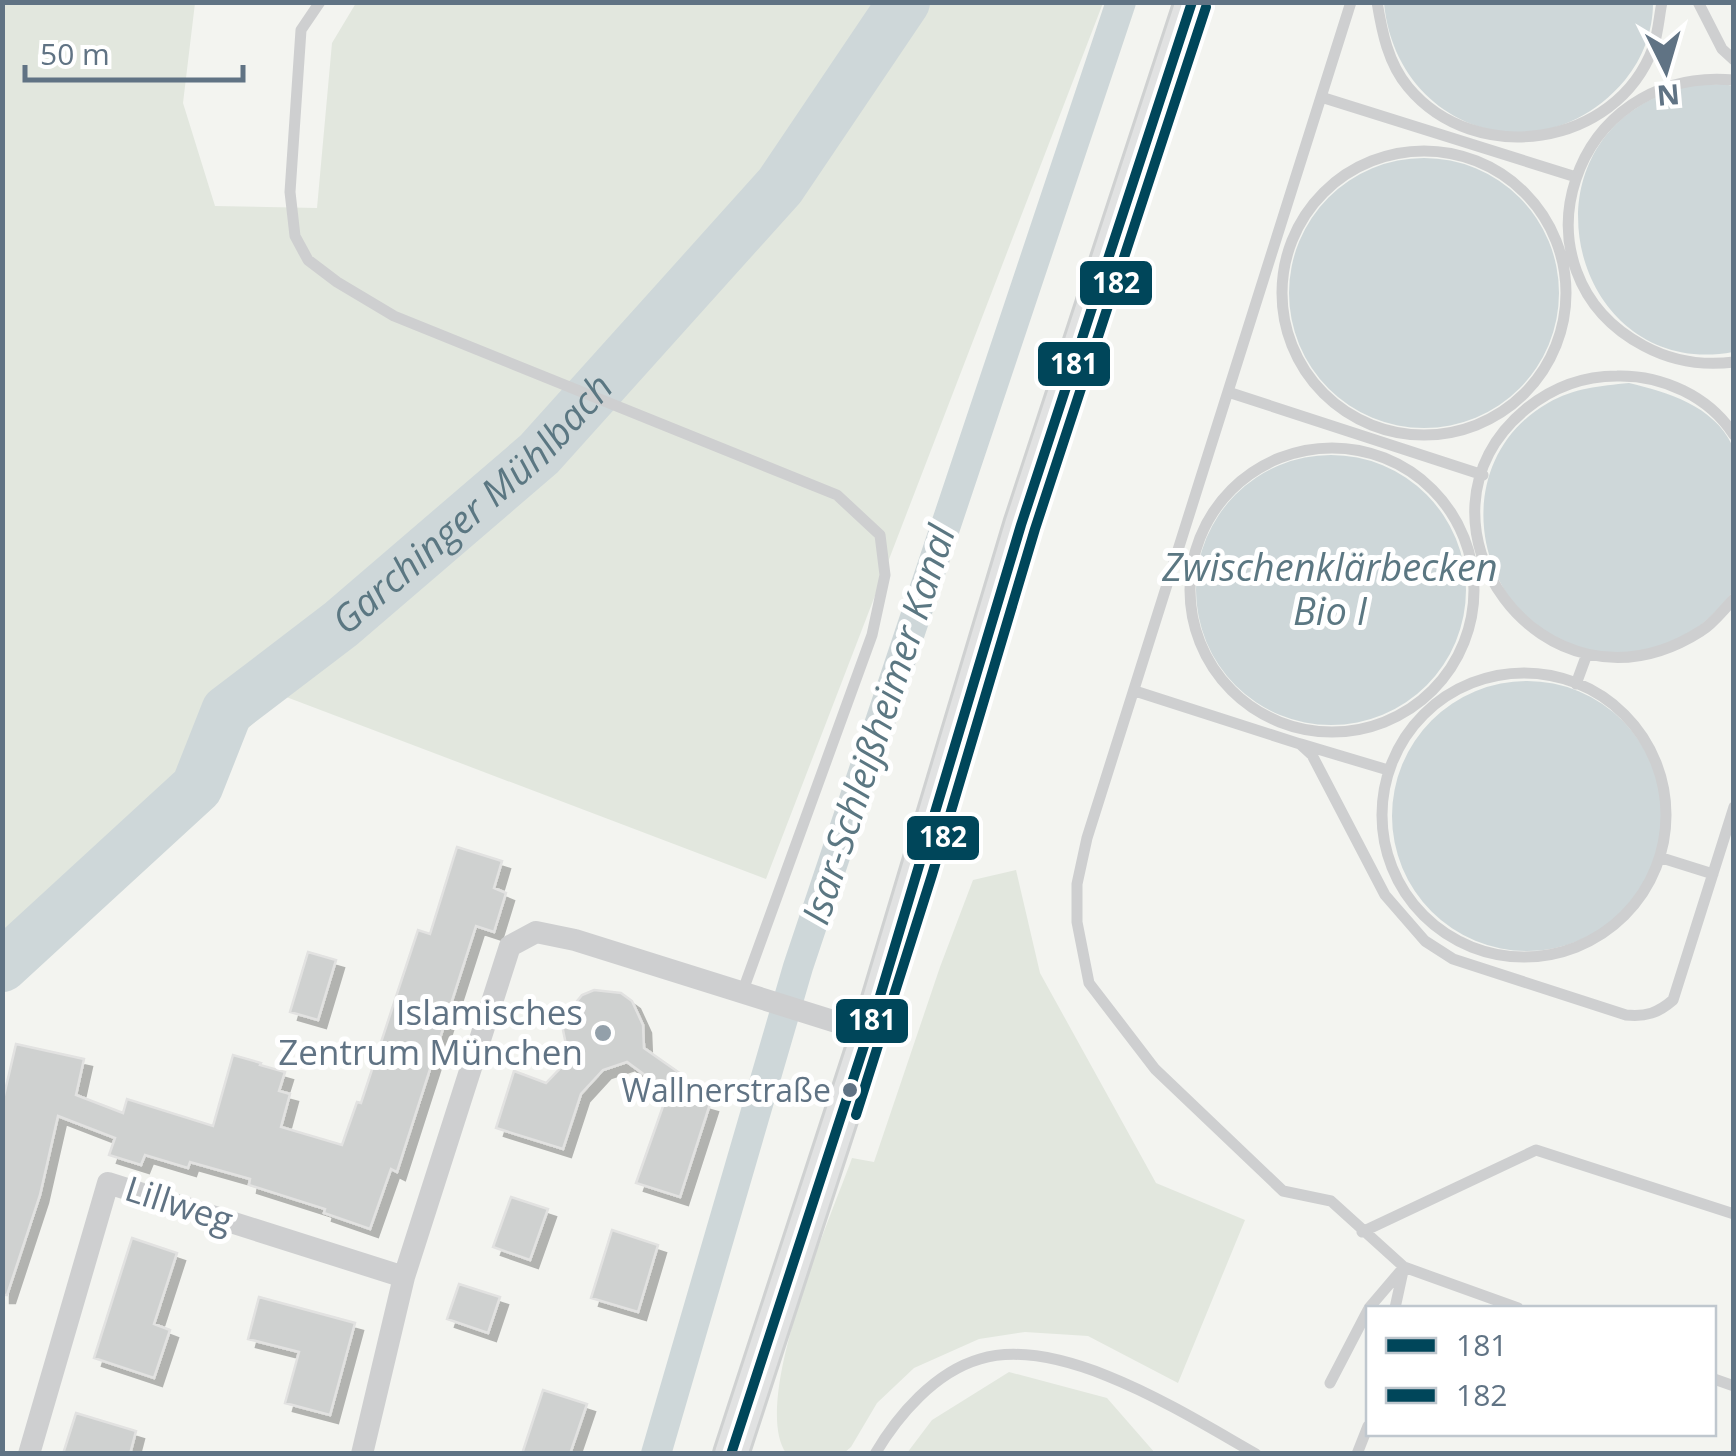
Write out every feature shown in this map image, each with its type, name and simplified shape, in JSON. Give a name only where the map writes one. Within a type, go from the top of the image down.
[{"type":"main road","points":[[730,1454],[868,1032],[1027,507],[1192,2]]},
{"type":"street","points":[[362,1454],[404,1278],[510,946],[536,932],[575,940],[868,1032]]},
{"type":"street","name":"Lillweg","points":[[29,1454],[108,1183],[404,1278]]},
{"type":"lane","points":[[320,2],[301,30],[290,192],[295,236],[308,260],[394,316],[837,496],[880,535],[885,575],[872,635],[742,993]]},
{"type":"lane","points":[[1351,2],[1087,838],[1077,884],[1077,922],[1089,983],[1155,1069],[1283,1191],[1331,1201],[1404,1267],[1512,1306]]},
{"type":"lane","points":[[1377,2],[1384,44],[1408,87],[1446,120],[1492,137],[1542,138],[1588,122],[1672,83],[1707,78],[1734,80]]},
{"type":"lane","points":[[1136,690],[1286,732],[1337,733],[1386,724],[1430,702],[1446,693],[1492,676],[1538,672],[1576,684],[1620,709],[1650,747],[1666,793],[1662,858],[1650,887],[1620,924],[1578,949],[1529,958],[1480,951],[1436,927],[1404,893],[1387,852],[1381,807],[1388,770],[1413,722],[1430,702],[1458,662],[1470,633],[1475,509],[1485,464],[1542,373],[1562,331],[1568,223],[1576,177],[1590,146],[1653,48],[1662,2]]},
{"type":"lane","points":[[1698,2],[1722,49],[1734,60]]},
{"type":"lane","points":[[1321,97],[1576,177]]},
{"type":"lane","points":[[1462,157],[1473,130]]},
{"type":"lane","points":[[1734,362],[1699,363],[1669,356],[1634,340],[1615,326],[1586,290],[1530,198],[1492,168],[1447,152],[1398,152],[1353,169],[1316,200],[1289,248],[1281,286],[1286,332],[1306,373],[1338,407],[1378,435],[1424,436],[1470,428],[1592,376],[1641,376],[1686,391],[1725,421],[1734,435]]},
{"type":"lane","points":[[1274,245],[1289,248]]},
{"type":"lane","points":[[1660,382],[1669,356]]},
{"type":"lane","points":[[1228,392],[1378,435],[1483,475]]},
{"type":"lane","points":[[1371,455],[1378,435]]},
{"type":"lane","points":[[1734,599],[1704,630],[1664,651],[1618,658],[1572,652],[1532,630],[1500,596],[1458,523],[1428,484],[1390,461],[1346,448],[1300,450],[1254,469],[1221,497],[1197,539],[1189,582],[1195,628],[1213,668],[1244,702],[1312,755],[1385,896],[1425,941],[1454,959],[1626,1015],[1640,1017],[1659,1012],[1672,1000],[1734,807]]},
{"type":"lane","points":[[1180,548],[1194,553]]},
{"type":"lane","points":[[1576,684],[1587,654]]},
{"type":"lane","points":[[1300,744],[1388,770]]},
{"type":"lane","points":[[1662,858],[1712,874]]},
{"type":"lane","points":[[1522,981],[1529,958]]},
{"type":"lane","points":[[1362,1232],[1536,1150],[1734,1214]]},
{"type":"lane","points":[[1395,1306],[1404,1267]]},
{"type":"lane","points":[[1372,1306],[1404,1267]]},
{"type":"lane","points":[[1330,1383],[1366,1315]]},
{"type":"lane","points":[[874,1454],[895,1421],[942,1378],[981,1358],[1024,1356],[1089,1367],[1173,1406],[1256,1454]]},
{"type":"shaded area","points":[[3,3],[195,3],[183,103],[215,206],[317,208],[332,43],[356,3],[1103,3],[766,879],[281,695],[3,977]]},
{"type":"shaded area","points":[[1016,870],[1040,973],[1156,1183],[1245,1220],[1178,1383],[1088,1336],[1025,1332],[979,1339],[914,1368],[877,1403],[844,1453],[786,1453],[778,1428],[778,1393],[786,1352],[812,1264],[852,1158],[874,1162],[973,880]]},
{"type":"shaded area","points":[[1009,1372],[1107,1398],[1155,1453],[907,1453],[932,1420]]},
{"type":"water","points":[[1384,3],[1653,3],[1646,44],[1625,80],[1591,110],[1554,128],[1515,133],[1478,126],[1444,109],[1415,83],[1394,47]]},
{"type":"water","points":[[1733,86],[1733,352],[1678,351],[1633,331],[1600,296],[1582,251],[1579,203],[1593,156],[1625,116],[1677,89]]},
{"type":"water","points":[[1424,158],[1476,168],[1520,197],[1549,241],[1559,293],[1549,345],[1520,389],[1476,418],[1424,428],[1372,418],[1328,389],[1299,345],[1289,293],[1299,241],[1328,197],[1372,168]]},
{"type":"water","name":"Zwischenklärbecken Bio I","points":[[1629,383],[1674,396],[1702,411],[1714,420],[1732,445],[1733,592],[1704,622],[1673,643],[1617,654],[1554,637],[1522,612],[1499,579],[1486,542],[1484,503],[1493,465],[1514,430],[1558,398],[1587,388]]},
{"type":"water","name":"Zwischenklärbecken Bio I","points":[[1331,455],[1383,465],[1427,494],[1456,538],[1466,590],[1456,642],[1427,686],[1383,715],[1331,725],[1279,715],[1235,686],[1206,642],[1196,590],[1206,538],[1235,494],[1279,465]]},
{"type":"water","name":"Zwischenklärbecken Bio I","points":[[1527,681],[1579,691],[1623,720],[1652,764],[1662,816],[1652,868],[1623,912],[1579,941],[1527,951],[1475,941],[1431,912],[1402,868],[1392,816],[1402,764],[1431,720],[1475,691]]},
{"type":"building","points":[[457,847],[502,861],[494,888],[506,893],[494,932],[476,926],[397,1172],[391,1169],[370,1229],[324,1213],[325,1209],[249,1185],[250,1179],[190,1162],[188,1168],[145,1155],[141,1165],[109,1155],[115,1138],[58,1116],[40,1195],[7,1295],[2,1295],[2,1104],[16,1044],[84,1059],[76,1095],[123,1113],[127,1099],[213,1126],[233,1055],[261,1063],[285,1072],[279,1091],[290,1094],[281,1127],[342,1145],[357,1102],[361,1103],[418,930],[430,934]]},
{"type":"building","points":[[308,952],[336,960],[318,1020],[290,1012]]},
{"type":"building","points":[[594,990],[621,993],[632,1001],[643,1025],[644,1048],[681,1074],[668,1092],[627,1062],[603,1070],[581,1094],[563,1149],[496,1128],[514,1071],[546,1083],[569,1059],[563,1030],[565,1016],[582,995]]},
{"type":"building","points":[[668,1092],[710,1104],[680,1197],[636,1183]]},
{"type":"building","points":[[511,1197],[548,1209],[530,1260],[493,1247]]},
{"type":"building","points":[[612,1230],[658,1245],[638,1312],[591,1298]]},
{"type":"building","points":[[132,1238],[177,1253],[154,1324],[170,1330],[154,1378],[94,1358]]},
{"type":"building","points":[[459,1284],[500,1297],[488,1333],[447,1319]]},
{"type":"building","points":[[259,1297],[355,1323],[330,1415],[285,1403],[299,1352],[248,1339]]},
{"type":"building","points":[[543,1390],[587,1404],[570,1454],[522,1454]]},
{"type":"building","points":[[76,1413],[136,1431],[130,1454],[63,1454]]},
{"type":"waterway","name":"Garchinger Mühlbach","points":[[2,966],[197,787],[227,711],[341,624],[539,454],[780,186],[904,2]]},
{"type":"waterway","name":"Isar-Schleißheimer Kanal","points":[[656,1454],[798,967],[1121,2]]},
{"type":"transit line","name":"181","points":[[731,1454],[877,1006],[1021,525],[1192,2]]},
{"type":"transit line","name":"182","points":[[856,1115],[1035,529],[1206,7]]},
{"type":"place","name":"Islamisches Zentrum München","points":[[603,1033]]},
{"type":"place","name":"Wallnerstraße","points":[[850,1090]]}]
